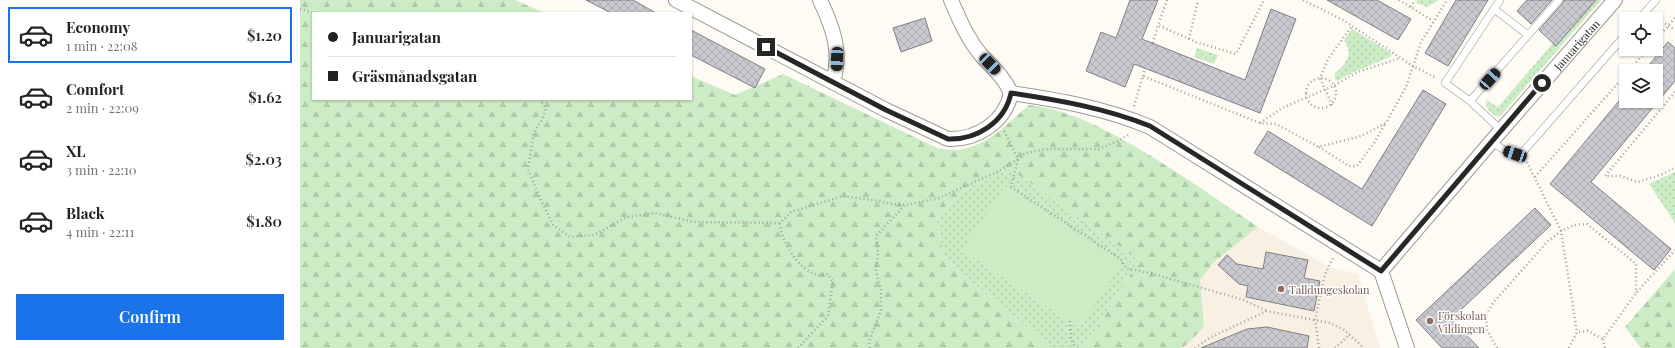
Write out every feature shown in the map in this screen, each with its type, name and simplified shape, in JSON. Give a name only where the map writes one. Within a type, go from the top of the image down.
[{"type":"street","points":[[676,0],[886,110],[948,139],[958,140],[973,136],[984,130],[998,118],[1005,111],[1009,103],[1011,93],[1006,82],[981,55],[969,37],[952,0]]},
{"type":"street","points":[[820,0],[830,21],[837,49],[837,69],[833,82]]},
{"type":"street","name":"Januarigatan","points":[[1381,271],[1501,130],[1615,0]]},
{"type":"street","points":[[1011,93],[1081,104],[1150,126],[1381,271],[1407,348]]},
{"type":"lane","points":[[1500,0],[1445,83],[1470,101],[1501,130]]},
{"type":"lane","points":[[1470,101],[1559,0]]},
{"type":"lane","points":[[1645,12],[1656,0]]},
{"type":"lane","points":[[1494,9],[1528,35]]},
{"type":"lane","points":[[1491,142],[1504,150],[1515,154],[1522,153],[1619,42]]},
{"type":"path","points":[[1153,43],[1167,0]]},
{"type":"path","points":[[1189,38],[1198,0]]},
{"type":"path","points":[[1158,25],[1189,38],[1236,54],[1264,0]]},
{"type":"path","points":[[1303,0],[1352,26],[1413,66],[1445,83]]},
{"type":"path","points":[[1399,0],[1433,21]]},
{"type":"path","points":[[1411,8],[1415,0]]},
{"type":"path","points":[[1143,76],[1260,122],[1276,124],[1319,147],[1349,166],[1357,166],[1374,143],[1406,87],[1421,42],[1447,0]]},
{"type":"path","points":[[300,9],[312,12]]},
{"type":"path","points":[[1663,32],[1675,18]]},
{"type":"path","points":[[1332,105],[1320,78],[1328,59],[1352,26]]},
{"type":"path","points":[[1634,64],[1642,56]]},
{"type":"path","points":[[1260,122],[1282,108],[1325,90],[1358,72],[1401,58]]},
{"type":"path","points":[[541,100],[546,109],[542,120],[534,132],[528,169],[540,198],[554,225],[570,237],[594,235],[627,217],[655,213],[694,222],[780,223],[791,212],[843,196],[906,205],[939,198],[998,171],[1018,159],[1024,153],[1046,149],[1099,148],[1118,141],[1136,128],[1134,120],[1145,68]]},
{"type":"path","points":[[1320,78],[1327,79],[1334,85],[1336,89],[1336,98],[1332,105],[1324,109],[1319,109],[1311,105],[1306,98],[1307,88],[1313,80],[1320,78]]},
{"type":"path","points":[[1535,177],[1619,82]]},
{"type":"path","points":[[1675,92],[1605,176],[1620,176],[1638,182],[1663,174],[1675,167]]},
{"type":"path","points":[[998,118],[1018,159],[1011,187],[1121,259],[1125,268],[1150,273],[1244,300],[1267,311],[1330,322],[1350,334],[1364,348]]},
{"type":"path","points":[[1319,147],[1361,136],[1386,123]]},
{"type":"path","points":[[1522,153],[1561,231],[1577,332],[1569,348]]},
{"type":"path","points":[[870,348],[869,342],[881,310],[881,289],[876,271],[878,253],[876,236],[906,205]]},
{"type":"path","points":[[780,223],[781,234],[793,256],[804,267],[818,275],[828,274],[833,282],[828,316],[798,348]]},
{"type":"path","points":[[1497,348],[1487,330],[1486,315],[1489,309],[1547,242],[1561,231],[1574,225],[1587,224],[1636,264],[1636,293]]},
{"type":"path","points":[[1605,348],[1603,339],[1636,293],[1675,250]]},
{"type":"path","points":[[1319,348],[1315,320],[1325,274],[1335,254]]},
{"type":"path","points":[[1195,348],[1211,337],[1267,311]]},
{"type":"path","points":[[1070,321],[1071,338],[1075,348]]},
{"type":"path","points":[[1577,332],[1588,331],[1603,339]]},
{"type":"path","points":[[1335,348],[1350,334]]},
{"type":"shaded area","name":"Talldungeskolan","points":[[1258,227],[1330,267],[1358,274],[1380,348],[1181,348],[1186,345],[1201,299],[1200,280],[1213,262]]},
{"type":"green space","points":[[300,0],[515,0],[543,12],[312,12],[312,100],[692,100],[692,76],[735,95],[783,74],[937,148],[953,150],[968,148],[985,141],[1001,130],[1029,105],[1075,117],[1119,137],[1174,171],[1258,227],[1214,262],[1200,280],[1204,327],[1181,348],[1084,348],[1139,260],[1009,168],[961,192],[936,219],[944,256],[964,276],[1053,348],[300,348]]},
{"type":"green space","points":[[1417,0],[1439,0],[1427,7],[1416,3]]},
{"type":"green space","points":[[1596,0],[1601,0],[1501,115],[1498,117],[1493,114],[1486,106],[1486,100],[1498,107],[1553,43]]},
{"type":"green space","points":[[1352,29],[1391,53],[1392,56],[1337,81],[1335,79],[1335,73],[1345,62],[1348,54],[1347,46],[1344,41]]},
{"type":"green space","points":[[1197,48],[1218,55],[1214,64],[1194,57]]},
{"type":"green space","points":[[1009,168],[1139,260],[1084,348],[1053,348],[964,276],[944,256],[936,219],[961,192]],"holes":[[[962,250],[1121,263],[1079,328]]]},
{"type":"green space","points":[[1675,172],[1675,223],[1649,184]]},
{"type":"green space","points":[[1005,186],[1122,263],[1079,328],[962,250]]},
{"type":"green space","points":[[1675,269],[1675,348],[1641,348],[1625,327]]},
{"type":"building","points":[[586,0],[633,0],[654,12],[609,12]]},
{"type":"building","points":[[1130,0],[1158,0],[1142,39],[1245,80],[1271,9],[1296,19],[1260,113],[1134,64],[1125,87],[1086,71],[1101,32],[1116,38]]},
{"type":"building","points":[[1327,0],[1377,0],[1411,19],[1398,40]]},
{"type":"building","points":[[1456,0],[1488,0],[1448,66],[1425,53]]},
{"type":"building","points":[[1527,0],[1552,0],[1531,24],[1517,11]]},
{"type":"building","points":[[1564,0],[1596,0],[1556,46],[1539,30]]},
{"type":"building","points":[[925,18],[932,41],[901,52],[893,28]]},
{"type":"building","points":[[692,31],[765,69],[755,88],[692,56]]},
{"type":"building","points":[[1668,42],[1675,48],[1675,81],[1663,95],[1663,64],[1650,64],[1656,56],[1663,56],[1663,48]]},
{"type":"building","points":[[1423,90],[1446,104],[1372,226],[1254,153],[1268,131],[1362,189]]},
{"type":"building","points":[[1619,101],[1619,108],[1653,108],[1591,182],[1671,249],[1654,270],[1550,184]]},
{"type":"building","points":[[1535,208],[1551,225],[1451,319],[1479,348],[1442,348],[1416,320]]},
{"type":"building","points":[[1266,252],[1308,260],[1304,278],[1320,281],[1314,311],[1246,297],[1248,286],[1239,284],[1218,265],[1227,255],[1237,264],[1263,269]]},
{"type":"building","points":[[1267,327],[1309,336],[1307,348],[1201,348],[1247,329]]},
{"type":"place","name":"Talldungeskolan","points":[[1281,289]]},
{"type":"place","name":"Förskolan Vildingen","points":[[1430,321]]},
{"type":"route","points":[[766,47],[886,110],[948,139],[958,140],[973,136],[994,123],[1005,111],[1009,103],[1011,93],[1081,104],[1130,118],[1150,126],[1381,271],[1542,83]]}]
